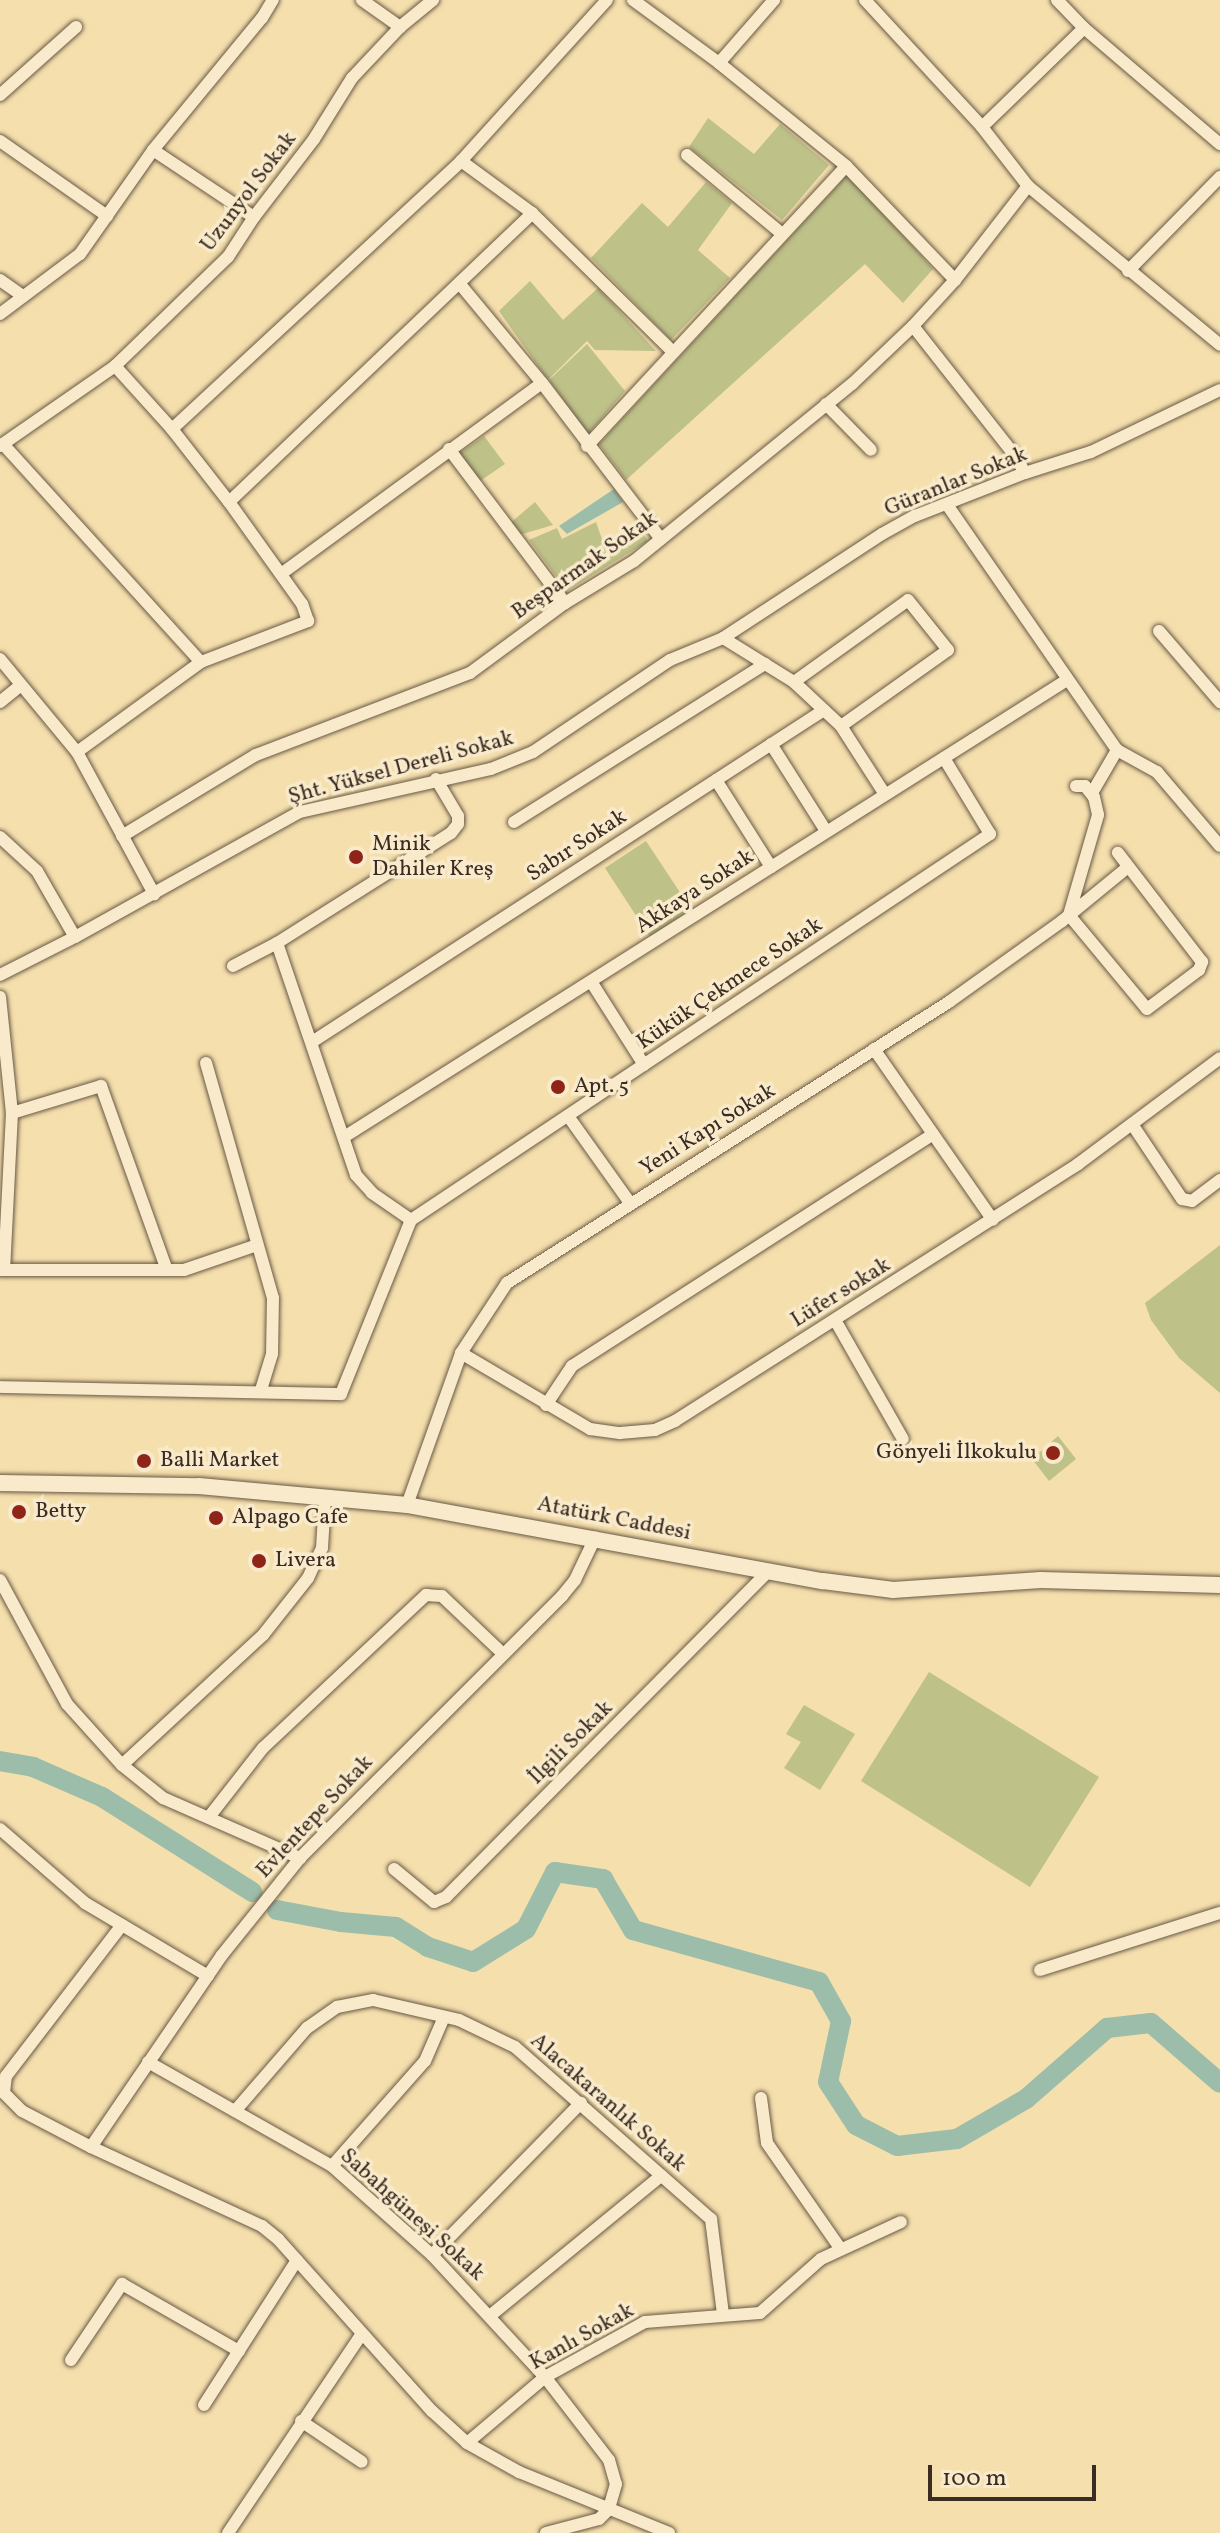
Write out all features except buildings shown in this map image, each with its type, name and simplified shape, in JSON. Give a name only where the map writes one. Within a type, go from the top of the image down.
[{"type":"main road","name":"Atatürk Caddesi","points":[[0,1483],[199,1486],[407,1505],[893,1590],[1041,1580],[1220,1585]]},
{"type":"street","points":[[0,314],[80,254],[153,150],[262,18],[273,0]]},
{"type":"street","points":[[362,0],[400,27]]},
{"type":"street","name":"Uzunyol Sokak","points":[[2,445],[115,366],[228,257],[254,217],[314,139],[352,78],[400,27],[433,0]]},
{"type":"street","points":[[172,429],[461,161],[607,0]]},
{"type":"street","points":[[633,0],[719,63],[846,166],[955,280]]},
{"type":"street","points":[[719,63],[774,0]]},
{"type":"street","points":[[865,0],[982,127],[1028,186],[1220,345]]},
{"type":"street","points":[[1057,0],[1084,28],[1220,144]]},
{"type":"street","points":[[0,95],[76,27]]},
{"type":"street","points":[[982,127],[1084,28]]},
{"type":"street","points":[[0,141],[107,216]]},
{"type":"street","points":[[153,150],[254,217]]},
{"type":"street","points":[[687,155],[781,233]]},
{"type":"street","points":[[461,161],[532,213],[672,351]]},
{"type":"street","points":[[587,446],[846,166]]},
{"type":"street","points":[[1128,271],[1220,177]]},
{"type":"street","name":"Beşparmak Sokak","points":[[122,836],[256,755],[470,673],[565,603],[634,561],[826,404],[913,326],[955,280],[1028,186]]},
{"type":"street","points":[[229,502],[532,213]]},
{"type":"street","points":[[0,280],[23,296]]},
{"type":"street","points":[[459,283],[542,383],[587,446],[661,539]]},
{"type":"street","points":[[913,326],[1016,457],[1025,473]]},
{"type":"street","points":[[77,752],[201,662],[308,621],[302,604],[229,502],[172,429],[115,366]]},
{"type":"street","points":[[281,574],[542,383]]},
{"type":"street","name":"Güranlar Sokak","points":[[723,638],[882,534],[915,516],[948,506],[1025,473],[1091,452],[1220,390]]},
{"type":"street","points":[[826,404],[871,450]]},
{"type":"street","points":[[2,445],[201,662]]},
{"type":"street","points":[[449,449],[565,603]]},
{"type":"street","points":[[948,506],[1117,750],[1157,772],[1220,846]]},
{"type":"street","points":[[794,682],[908,600],[948,650],[841,726]]},
{"type":"street","points":[[1159,631],[1220,702]]},
{"type":"street","points":[[723,638],[794,682],[841,726],[884,793]]},
{"type":"street","name":"Şht. Yüksel Dereli Sokak","points":[[0,975],[75,937],[300,812],[491,769],[533,752],[670,660],[723,638]]},
{"type":"street","points":[[0,659],[77,752],[154,894]]},
{"type":"street","points":[[514,822],[765,664]]},
{"type":"street","name":"Akkaya Sokak","points":[[344,1137],[1067,680]]},
{"type":"street","points":[[0,702],[21,685]]},
{"type":"street","name":"Sabır Sokak","points":[[312,1042],[824,710]]},
{"type":"street","points":[[771,744],[826,831]]},
{"type":"street","points":[[1092,793],[1117,750]]},
{"type":"street","name":"Kükük Çekmece Sokak","points":[[411,1220],[990,834],[944,758]]},
{"type":"street","points":[[233,966],[277,943],[451,833],[458,824],[458,816],[436,779]]},
{"type":"street","points":[[716,780],[771,867]]},
{"type":"street","points":[[1076,786],[1085,786],[1092,793],[1098,815],[1069,915],[1147,1009],[1199,970],[1202,962],[1118,853]]},
{"type":"street","points":[[0,838],[37,871],[75,937]]},
{"type":"street","name":"Yeni Kapı Sokak","points":[[407,1505],[461,1353],[507,1283],[949,1002],[1069,915],[1128,867]]},
{"type":"street","points":[[0,1387],[341,1394],[411,1220],[372,1193],[356,1175],[277,943]]},
{"type":"street","points":[[592,983],[644,1065]]},
{"type":"street","points":[[0,997],[12,1113],[2,1270],[184,1270],[257,1245]]},
{"type":"street","points":[[874,1049],[993,1220]]},
{"type":"street","name":"Lüfer sokak","points":[[461,1353],[590,1429],[620,1433],[655,1430],[675,1421],[993,1220],[1132,1124],[1220,1058]]},
{"type":"street","points":[[206,1063],[273,1298],[272,1354],[261,1391]]},
{"type":"street","points":[[12,1113],[101,1086],[167,1270]]},
{"type":"street","points":[[568,1116],[630,1203]]},
{"type":"street","points":[[1132,1124],[1182,1199],[1192,1201],[1220,1180]]},
{"type":"street","points":[[546,1405],[572,1366],[933,1134]]},
{"type":"street","points":[[835,1320],[903,1439]]},
{"type":"street","points":[[122,1765],[263,1635],[308,1578],[322,1548],[325,1499]]},
{"type":"street","name":"Evlentepe Sokak","points":[[91,2147],[208,1976],[300,1858],[562,1596],[575,1580],[595,1538]]},
{"type":"street","name":"İlgili Sokak","points":[[394,1869],[434,1902],[446,1897],[770,1570]]},
{"type":"street","points":[[0,1580],[67,1704],[122,1765],[163,1798],[300,1858]]},
{"type":"street","points":[[209,1817],[263,1748],[426,1595],[442,1596],[502,1653]]},
{"type":"street","points":[[0,1829],[65,1889],[208,1976]]},
{"type":"street","points":[[1040,1970],[1220,1913]]},
{"type":"street","points":[[122,1925],[3,2074],[4,2093],[22,2111],[91,2147],[262,2226],[297,2260],[432,2411],[467,2443],[519,2472],[669,2533]]},
{"type":"street","name":"Alacakaranlık Sokak","points":[[235,2111],[307,2028],[337,2007],[373,2000],[444,2017],[515,2047],[711,2219],[723,2314]]},
{"type":"street","points":[[332,2166],[425,2061],[444,2017]]},
{"type":"street","name":"Sabahgüneşi Sokak","points":[[148,2062],[332,2166],[432,2255],[491,2315],[545,2377],[609,2460],[616,2484],[609,2509]]},
{"type":"street","points":[[761,2098],[767,2143],[840,2248]]},
{"type":"street","points":[[432,2255],[581,2103]]},
{"type":"street","points":[[491,2315],[661,2176]]},
{"type":"street","name":"Kanlı Sokak","points":[[467,2443],[545,2377],[645,2322],[760,2313],[821,2259],[901,2222]]},
{"type":"street","points":[[204,2405],[297,2260]]},
{"type":"street","points":[[71,2360],[122,2284],[239,2351]]},
{"type":"street","points":[[228,2533],[361,2335]]},
{"type":"street","points":[[301,2421],[362,2462]]},
{"type":"street","points":[[546,2533],[599,2519],[609,2509]]},
{"type":"green space","points":[[708,118],[754,154],[780,124],[829,165],[782,220],[689,147]]},
{"type":"green space","points":[[848,174],[933,269],[903,303],[865,264],[626,480],[599,444]]},
{"type":"green space","points":[[706,182],[732,203],[698,250],[730,278],[671,340],[591,258],[642,203],[668,227]]},
{"type":"green space","points":[[530,281],[563,320],[598,288],[656,351],[595,350],[587,341],[548,380],[499,311]]},
{"type":"green space","points":[[587,344],[625,391],[588,434],[549,380]]},
{"type":"green space","points":[[484,436],[505,464],[477,483],[457,455]]},
{"type":"green space","points":[[535,502],[553,525],[516,536],[508,525]]},
{"type":"green space","points":[[596,522],[604,545],[641,530],[648,541],[567,591],[529,540],[557,528],[562,539]]},
{"type":"green space","points":[[646,841],[691,909],[650,937],[605,868]]},
{"type":"green space","points":[[1220,1245],[1220,1393],[1179,1358],[1151,1320],[1145,1303]]},
{"type":"green space","points":[[1058,1436],[1076,1459],[1049,1481],[1032,1459]]},
{"type":"green space","points":[[929,1672],[1099,1777],[1030,1887],[861,1781]]},
{"type":"green space","points":[[804,1705],[855,1734],[820,1790],[784,1768],[801,1742],[786,1734]]},
{"type":"shaded area","points":[[614,489],[623,502],[567,534],[559,526]]},
{"type":"waterway","points":[[0,1761],[33,1767],[102,1797],[252,1892]]},
{"type":"waterway","points":[[277,1910],[341,1922],[396,1927],[428,1947],[473,1962],[526,1929],[555,1872],[603,1879],[633,1930],[819,1982],[841,2021],[828,2082],[856,2125],[897,2146],[957,2139],[1026,2099],[1107,2028],[1151,2023],[1220,2083]]},
{"type":"place","name":"Minik Dahiler Kreş","points":[[356,857]]},
{"type":"place","name":"Apt. 5","points":[[558,1087]]},
{"type":"place","name":"Gönyeli İlkokulu","points":[[1053,1453]]},
{"type":"place","name":"Balli Market","points":[[144,1461]]},
{"type":"place","name":"Betty","points":[[19,1512]]},
{"type":"place","name":"Alpago Cafe","points":[[216,1518]]},
{"type":"place","name":"Livera","points":[[259,1561]]}]
